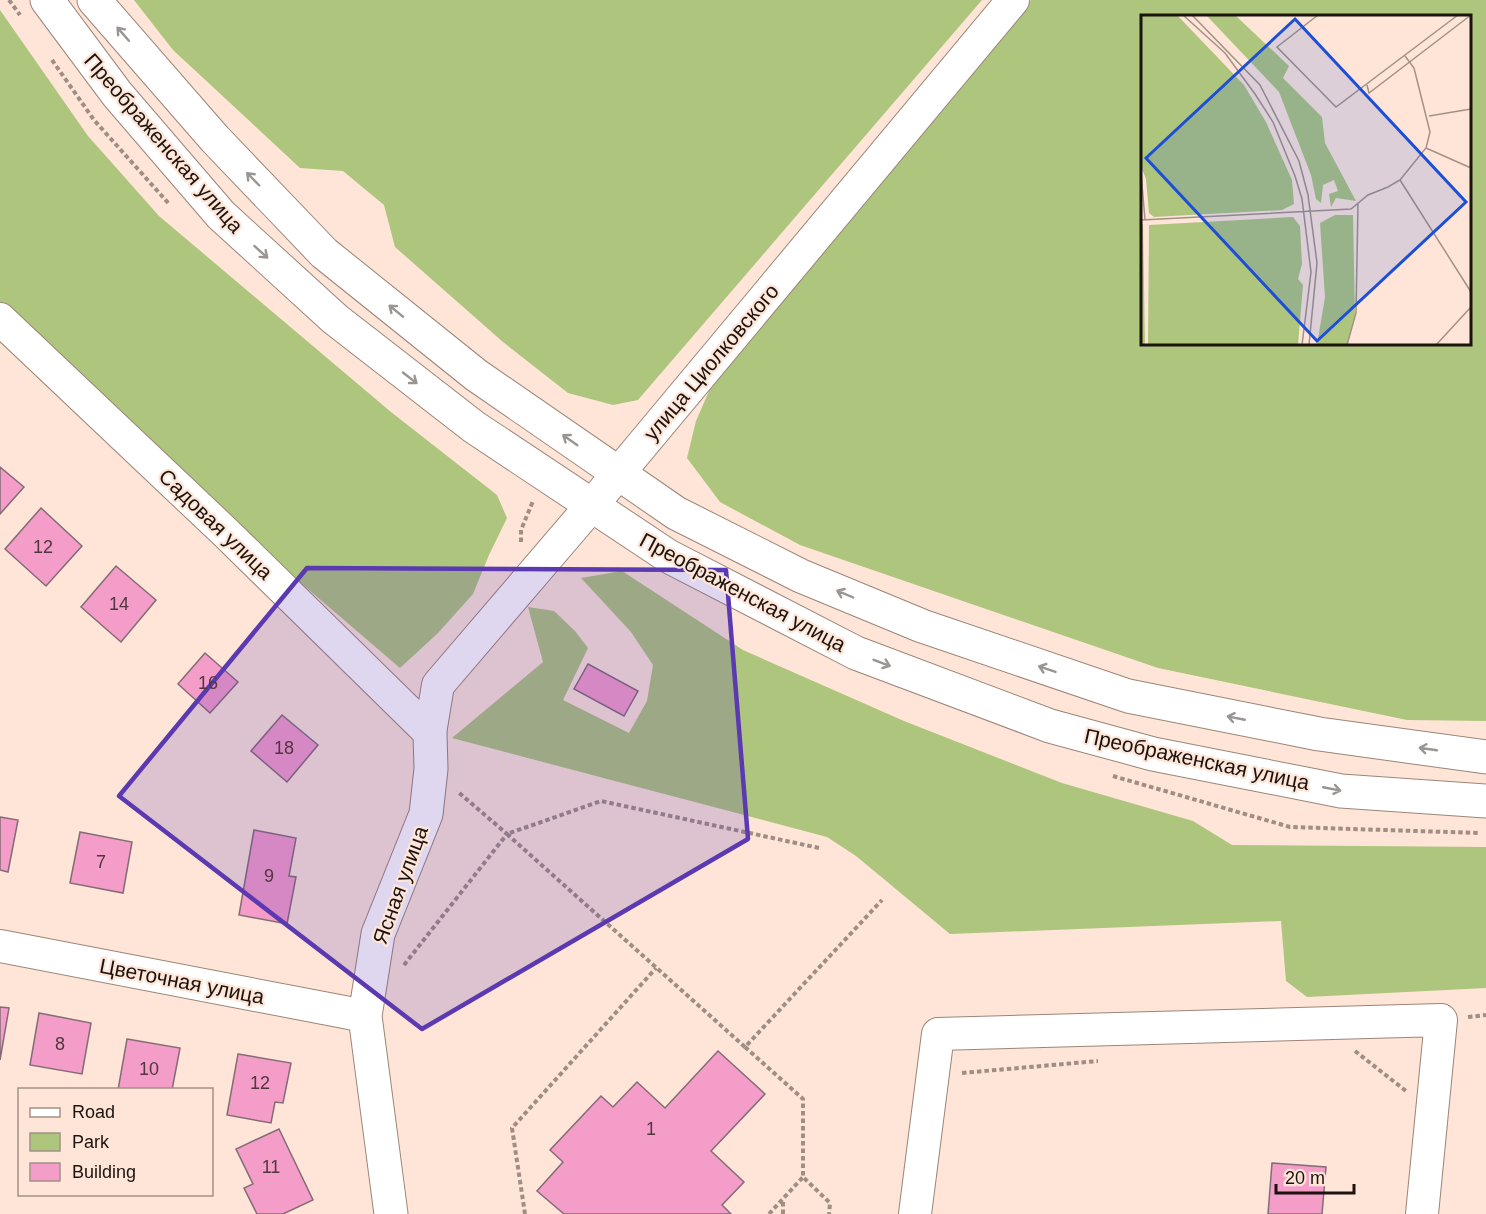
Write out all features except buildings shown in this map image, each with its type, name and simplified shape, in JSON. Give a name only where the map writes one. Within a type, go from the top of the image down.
[{"type":"main road","name":"Преображенская улица","points":[[47,0],[117,94],[220,215],[335,319],[474,427],[668,556],[856,653],[1050,726],[1153,754],[1341,790],[1486,801]]},
{"type":"main road","name":"Преображенская улица","points":[[94,0],[215,139],[324,254],[477,375],[676,513],[801,576],[922,626],[1128,696],[1320,734],[1486,757]]},
{"type":"main road","name":"Ясная улица","points":[[391,1214],[365,1016],[378,934],[426,814],[431,769],[430,733]]},
{"type":"street","name":"улица Циолковского","points":[[430,733],[438,686],[1013,0]]},
{"type":"street","name":"Садовая улица","points":[[0,319],[226,532],[430,733]]},
{"type":"street","name":"Цветочная улица","points":[[0,946],[365,1016]]},
{"type":"street","points":[[915,1214],[938,1034],[1441,1020],[1422,1214]]},
{"type":"path","points":[[431,769],[507,834],[803,1099],[803,1177],[769,1214]]},
{"type":"path","points":[[400,970],[507,834],[601,801],[819,848]]},
{"type":"path","points":[[745,1047],[882,900]]},
{"type":"path","points":[[525,1214],[512,1128],[656,968]]},
{"type":"path","points":[[1349,1046],[1432,1111]]},
{"type":"path","points":[[958,1074],[1101,1060]]},
{"type":"path","points":[[803,1177],[830,1203],[829,1214]]},
{"type":"path","points":[[783,1198],[783,1214]]},
{"type":"highlighted area","points":[[307,568],[726,570],[748,839],[422,1029],[119,796]]},
{"type":"green space","points":[[134,0],[982,0],[638,400],[613,405],[568,393],[503,342],[395,247],[384,205],[343,171],[300,168],[173,50]]},
{"type":"green space","points":[[1031,0],[1486,0],[1486,721],[1407,720],[1158,668],[800,545],[720,502],[687,458],[696,421],[713,382]]},
{"type":"green space","points":[[0,10],[88,136],[159,216],[391,412],[497,495],[507,518],[473,594],[438,633],[400,668],[70,385],[0,314]]},
{"type":"green space","points":[[622,571],[743,650],[904,721],[1062,783],[1193,821],[1232,845],[1486,847],[1486,988],[1307,997],[1286,981],[1281,921],[950,934],[856,856],[827,837],[452,738],[543,662],[528,607],[554,611],[575,631],[588,648],[563,700],[629,733],[647,701],[653,665],[631,632],[581,578]]}]
